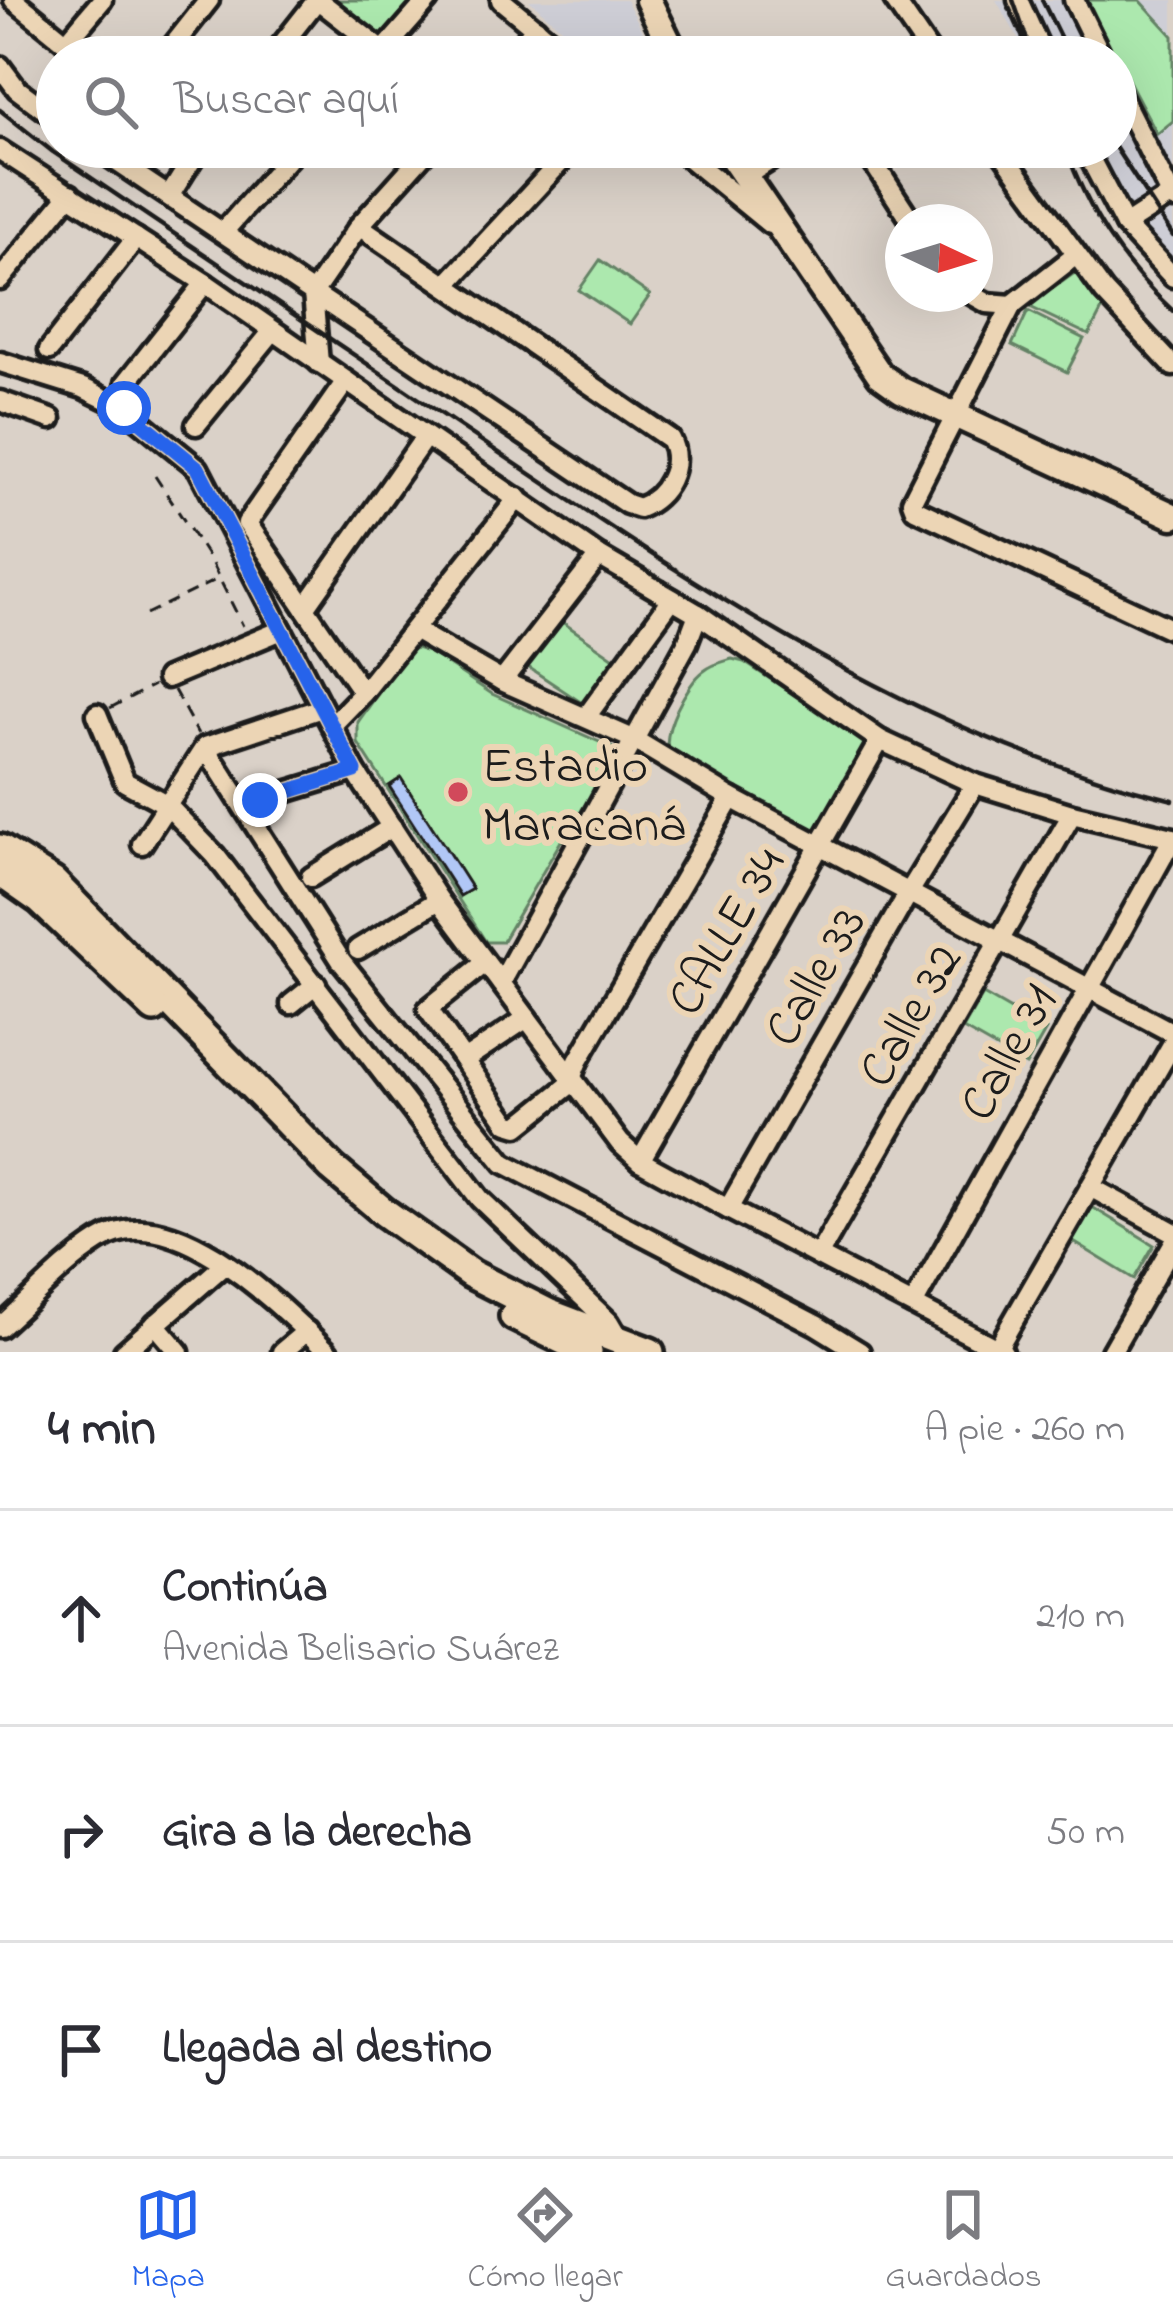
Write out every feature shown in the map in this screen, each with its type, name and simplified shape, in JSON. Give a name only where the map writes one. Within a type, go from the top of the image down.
[{"type":"highway","points":[[0,849],[53,882],[332,1168],[384,1212],[471,1274],[548,1313],[650,1352]]},
{"type":"highway","points":[[0,872],[40,900],[131,986],[346,1204],[426,1265],[587,1352]]},
{"type":"main road","points":[[648,0],[666,36]]},
{"type":"main road","points":[[738,168],[880,376],[954,416],[1173,515]]},
{"type":"street","points":[[14,0],[58,36]]},
{"type":"street","points":[[72,36],[102,0]]},
{"type":"street","points":[[181,36],[209,0]]},
{"type":"street","points":[[289,36],[318,0],[360,36]]},
{"type":"street","points":[[397,36],[428,0]]},
{"type":"street","points":[[502,0],[545,36]]},
{"type":"street","points":[[893,0],[917,36]]},
{"type":"street","points":[[1018,0],[1034,36]]},
{"type":"street","points":[[1074,0],[1092,36]]},
{"type":"street","points":[[529,36],[536,28]]},
{"type":"street","points":[[0,66],[36,102]]},
{"type":"street","points":[[1125,225],[1171,197],[1137,128]]},
{"type":"street","points":[[1,152],[206,283],[599,556],[698,614],[880,740],[975,784],[1173,838]]},
{"type":"street","points":[[128,168],[627,504],[639,508],[650,504],[676,466],[670,439],[359,226]]},
{"type":"street","points":[[170,195],[187,168]]},
{"type":"street","points":[[224,231],[280,168]]},
{"type":"street","points":[[319,363],[313,293],[359,226],[411,168]]},
{"type":"street","points":[[448,283],[555,168]]},
{"type":"street","points":[[702,168],[786,237]]},
{"type":"street","points":[[743,177],[757,168]]},
{"type":"street","points":[[877,168],[900,204]]},
{"type":"street","points":[[1013,168],[1121,312],[1173,366]]},
{"type":"street","points":[[1095,168],[1125,225],[1173,277]]},
{"type":"street","points":[[0,280],[70,194]]},
{"type":"street","points":[[49,350],[136,238]]},
{"type":"street","points":[[1076,255],[1012,305],[914,494],[915,508],[1173,630]]},
{"type":"street","points":[[126,383],[206,283]]},
{"type":"street","points":[[993,303],[1012,305]]},
{"type":"street","points":[[196,425],[272,332]]},
{"type":"street","points":[[0,362],[83,388],[124,408],[198,468],[355,771],[485,963],[620,1143],[640,1161],[1000,1350],[1173,1043]]},
{"type":"street","points":[[346,381],[248,524],[364,693]]},
{"type":"street","points":[[0,401],[51,419]]},
{"type":"street","points":[[305,608],[425,436]]},
{"type":"street","points":[[142,844],[205,747],[327,716],[364,693],[518,498]]},
{"type":"street","points":[[502,681],[599,556]]},
{"type":"street","points":[[586,717],[672,599]]},
{"type":"street","points":[[501,983],[688,643],[698,614]]},
{"type":"street","points":[[167,678],[282,630]]},
{"type":"street","points":[[414,630],[502,681],[633,739],[731,798],[1173,1033]]},
{"type":"street","points":[[97,714],[125,782],[166,805],[215,856],[481,1198],[609,1322],[619,1341]]},
{"type":"street","name":"CALLE 34","points":[[640,1161],[880,740]]},
{"type":"street","points":[[205,747],[342,962],[504,1163],[860,1352]]},
{"type":"street","points":[[260,800],[355,771]]},
{"type":"street","name":"Calle 33","points":[[728,1209],[975,784]]},
{"type":"street","points":[[485,963],[428,1009],[512,1126],[518,1126],[568,1086],[731,798]]},
{"type":"street","name":"Calle 32","points":[[818,1256],[1072,814]]},
{"type":"street","points":[[311,877],[392,827]]},
{"type":"street","name":"Calle 31","points":[[913,1305],[1173,838]]},
{"type":"street","points":[[358,949],[440,900]]},
{"type":"street","points":[[291,1004],[316,984]]},
{"type":"street","points":[[464,1060],[527,1018]]},
{"type":"street","points":[[1092,1188],[1173,1232]]},
{"type":"street","points":[[0,1327],[101,1239],[131,1230],[172,1234],[226,1264],[328,1352]]},
{"type":"street","points":[[1111,1352],[1173,1244]]},
{"type":"street","points":[[124,1352],[226,1264]]},
{"type":"street","points":[[155,1324],[179,1352]]},
{"type":"street","points":[[282,1352],[307,1331]]},
{"type":"path","points":[[155,476],[220,579],[251,644]]},
{"type":"path","points":[[146,614],[220,579]]},
{"type":"path","points":[[97,714],[167,678],[205,747]]},
{"type":"shaded area","points":[[529,0],[626,0],[646,36],[570,36]]},
{"type":"shaded area","points":[[996,0],[1173,0],[1173,263],[1108,210],[1086,168],[1137,168],[1137,36],[1017,36]]},
{"type":"green space","points":[[332,0],[419,0],[388,36],[374,36]]},
{"type":"green space","points":[[1086,0],[1140,0],[1173,36],[1173,121],[1157,134],[1137,96],[1137,36],[1105,36]]},
{"type":"green space","points":[[600,260],[650,295],[630,324],[579,290]]},
{"type":"green space","points":[[1076,272],[1104,306],[1089,335],[1028,306]]},
{"type":"green space","points":[[1028,311],[1084,339],[1067,372],[1012,345]]},
{"type":"green space","points":[[555,617],[620,662],[588,707],[522,663]]},
{"type":"green space","name":"Estadio Maracaná","points":[[416,648],[492,694],[615,749],[568,839],[561,841],[502,942],[486,942],[358,743],[358,722],[408,652]]},
{"type":"green space","points":[[732,659],[744,662],[867,742],[820,836],[669,752],[672,721],[690,686],[707,669]]},
{"type":"green space","points":[[983,994],[1046,1030],[1026,1065],[963,1029]]},
{"type":"green space","points":[[1092,1207],[1154,1245],[1134,1279],[1072,1241]]},
{"type":"building","points":[[401,778],[472,889],[460,896],[389,786]]},
{"type":"railway","points":[[1013,0],[1026,36]]},
{"type":"railway","points":[[1042,0],[1060,36]]},
{"type":"railway","points":[[0,110],[36,139]]},
{"type":"railway","points":[[77,168],[577,505],[820,656],[992,740],[1173,800]]},
{"type":"railway","points":[[1074,168],[1108,236],[1173,311]]},
{"type":"railway","points":[[1129,168],[1173,236]]},
{"type":"place","name":"Estadio Maracaná","points":[[458,792]]},
{"type":"route","points":[[124,408],[198,468],[355,771],[260,800]]}]
